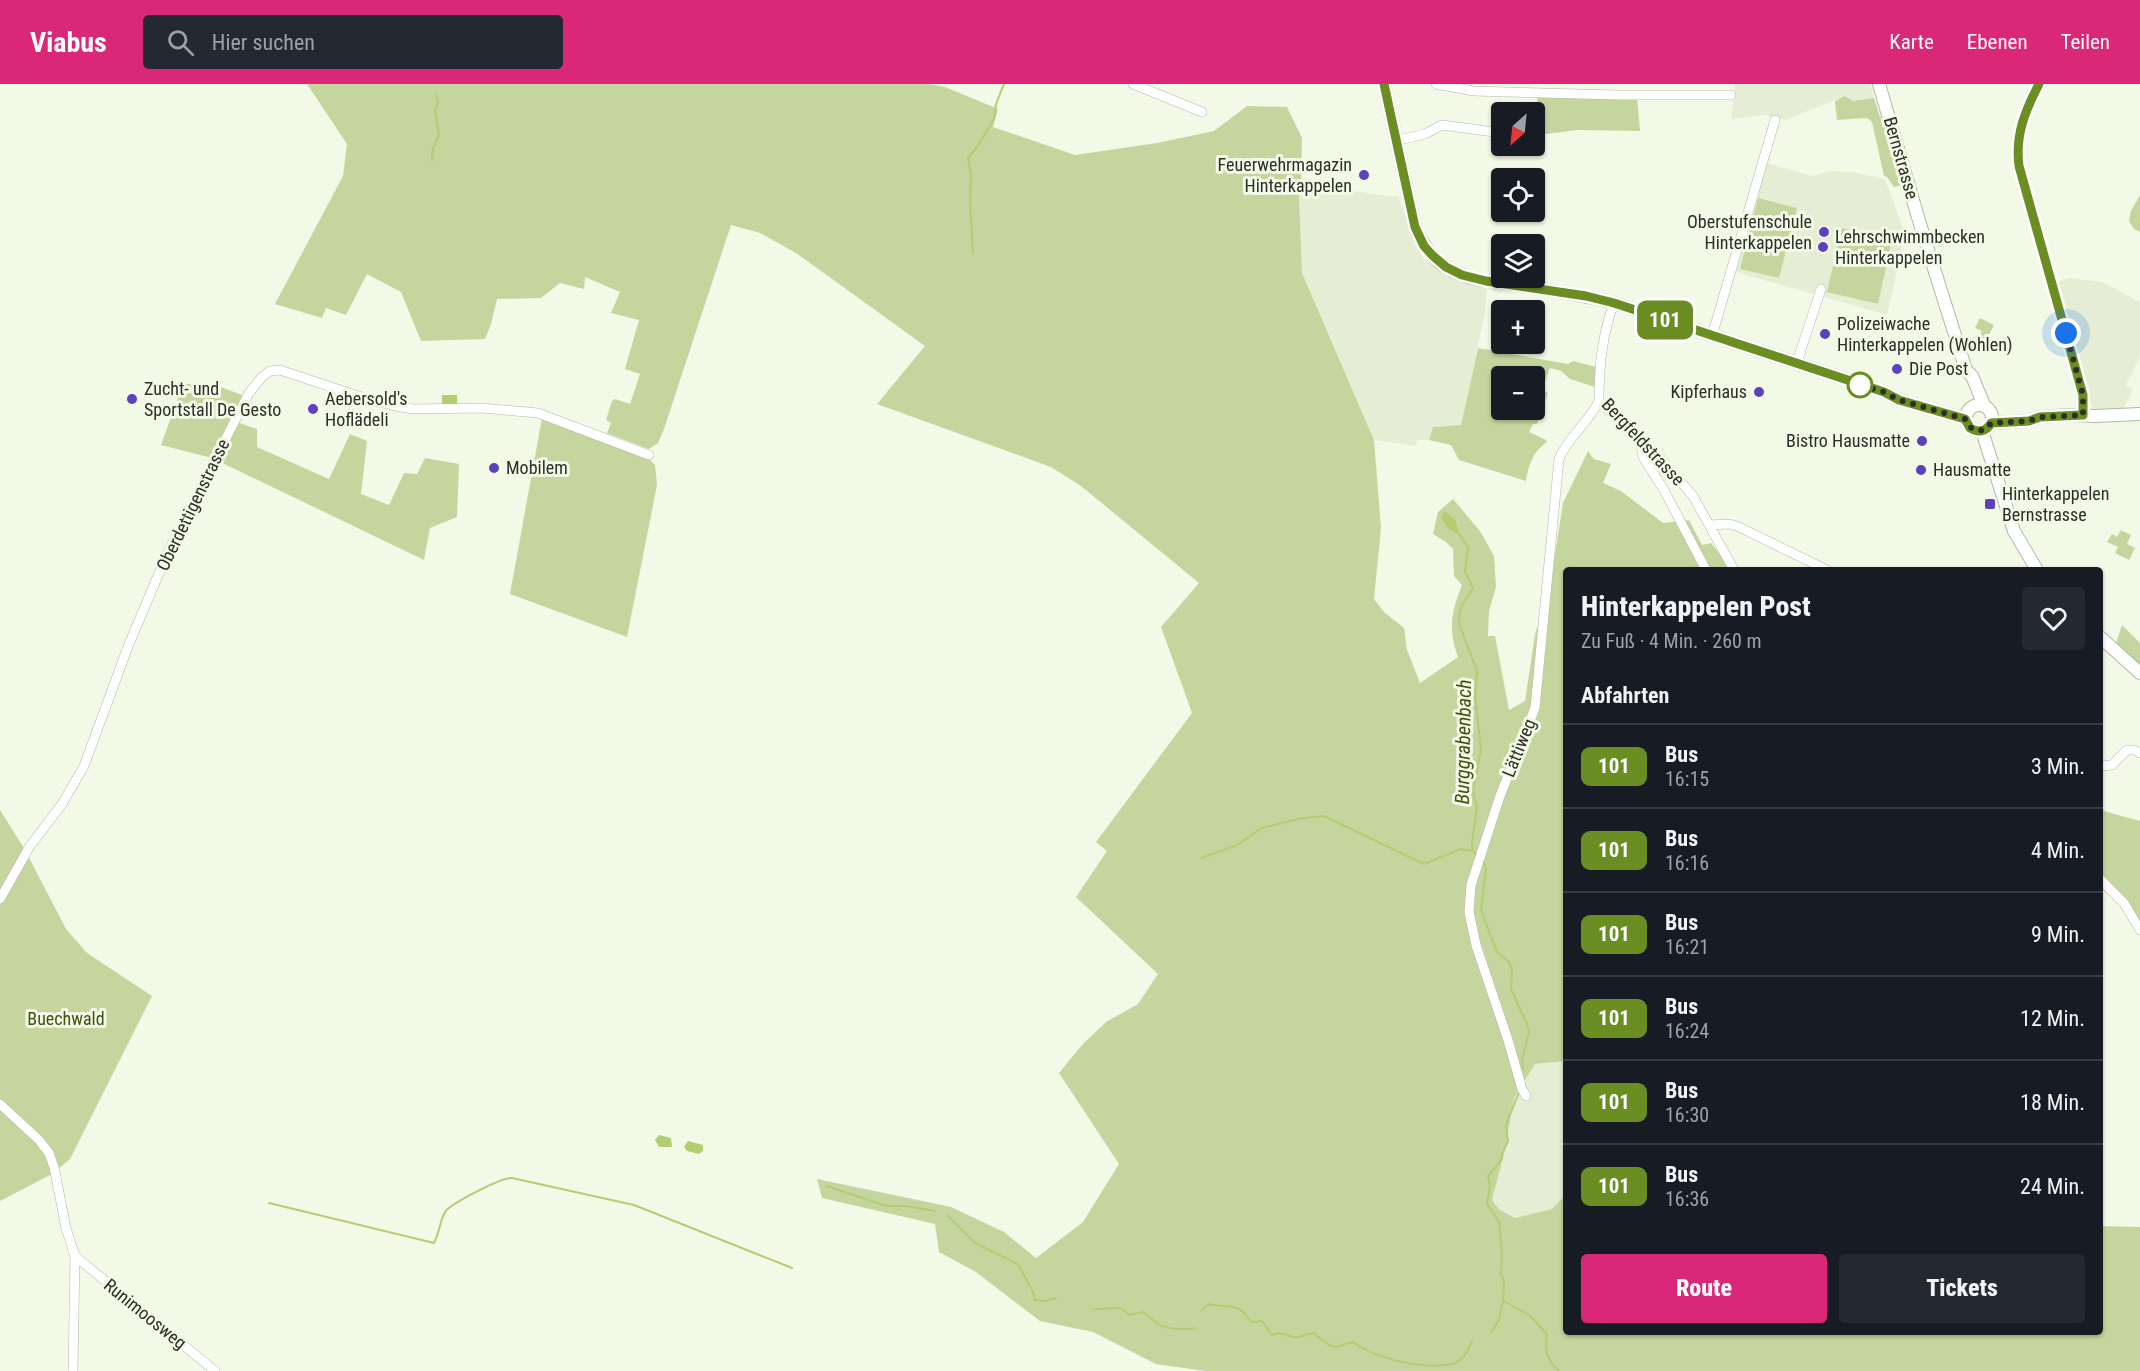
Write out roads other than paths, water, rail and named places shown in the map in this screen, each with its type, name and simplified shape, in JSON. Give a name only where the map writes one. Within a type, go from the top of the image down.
[{"type":"street","points":[[1133,84],[1202,112]]},
{"type":"street","points":[[1384,84],[1415,227],[1424,246],[1439,262],[1453,271],[1474,278],[1586,296],[1614,303],[1884,392],[1899,400],[1967,415]]},
{"type":"street","points":[[1436,84],[1486,91],[1616,95],[1731,95]]},
{"type":"street","name":"Bernstrasse","points":[[1879,84],[1966,370],[1972,376],[1986,408]]},
{"type":"street","points":[[2039,84],[2019,129],[2017,153],[2083,395],[2083,415]]},
{"type":"street","points":[[1712,336],[1775,120]]},
{"type":"street","points":[[1395,141],[1425,134],[1442,124],[1491,131]]},
{"type":"street","points":[[1796,364],[1821,289]]},
{"type":"street","name":"Bergfeldstrasse","points":[[1614,303],[1602,344],[1599,401],[1641,444],[1661,459],[1693,496],[1732,567]]},
{"type":"street","name":"Bernstrasse","points":[[1966,370],[1964,379],[1970,402],[1967,415]]},
{"type":"street","name":"Oberdettigenstrasse","points":[[0,899],[30,846],[72,788],[87,758],[129,644],[168,552],[249,393],[270,371],[287,372],[352,394],[413,409],[480,408],[538,413],[649,455]]},
{"type":"street","name":"Lättiweg","points":[[1526,1096],[1518,1078],[1508,1040],[1471,929],[1469,900],[1477,865],[1500,796],[1535,708],[1559,459],[1564,449],[1592,416],[1599,401]]},
{"type":"street","points":[[1967,415],[1975,405],[2006,414],[2028,414],[2040,417],[2140,414]]},
{"type":"street","points":[[1986,408],[1992,415],[1986,427],[2014,531],[2035,567]]},
{"type":"street","points":[[1967,415],[1972,429],[2029,421],[2040,417]]},
{"type":"street","points":[[1641,444],[1643,457],[1664,490],[1705,567]]},
{"type":"street","points":[[1709,525],[1737,526],[1821,567]]},
{"type":"street","points":[[2103,640],[2140,673]]},
{"type":"street","points":[[2103,766],[2112,765],[2127,750],[2140,753]]},
{"type":"street","points":[[2103,882],[2124,903],[2140,930]]},
{"type":"street","points":[[0,1104],[39,1140],[49,1153],[54,1167],[66,1228],[75,1256],[73,1371]]},
{"type":"street","name":"Runimoosweg","points":[[75,1256],[215,1371]]},
{"type":"waterway","points":[[973,253],[971,175],[968,158],[994,119],[996,104],[1004,84]]},
{"type":"waterway","points":[[432,160],[433,149],[439,135],[435,110],[438,103],[436,94]]},
{"type":"waterway","name":"Burggrabenbach","points":[[1458,532],[1468,548],[1465,571],[1473,588],[1461,607],[1459,618],[1477,671],[1475,696],[1481,749],[1473,792],[1477,807],[1472,843],[1473,851],[1478,857]]},
{"type":"waterway","points":[[1201,858],[1237,845],[1262,828],[1303,818],[1324,816],[1424,864],[1461,849],[1473,851]]},
{"type":"waterway","name":"Burggrabenbach","points":[[1483,861],[1486,869],[1481,910],[1497,952],[1509,962],[1512,969],[1511,989],[1529,1032],[1522,1060],[1523,1070]]},
{"type":"waterway","name":"Burggrabenbach","points":[[1491,1332],[1498,1322],[1503,1301],[1504,1282],[1501,1274],[1499,1222],[1487,1204],[1490,1185],[1488,1176],[1502,1159],[1508,1141],[1506,1125],[1519,1092]]},
{"type":"waterway","points":[[269,1203],[434,1243],[443,1216],[449,1208],[488,1186],[512,1178],[634,1205],[792,1268]]},
{"type":"waterway","points":[[827,1186],[886,1206],[906,1206],[935,1211]]},
{"type":"waterway","points":[[947,1215],[975,1243],[1018,1264],[1035,1300],[1044,1301],[1056,1298]]},
{"type":"waterway","name":"Burggrabenbach","points":[[1504,1301],[1529,1315],[1547,1334],[1547,1354],[1559,1371]]},
{"type":"waterway","points":[[1202,1310],[1209,1304],[1234,1307],[1242,1311],[1252,1322],[1262,1321],[1272,1335],[1279,1333],[1296,1338],[1313,1333],[1329,1345],[1336,1347],[1353,1342],[1375,1354],[1417,1364],[1455,1363],[1463,1357],[1472,1341]]},
{"type":"waterway","points":[[1093,1309],[1117,1308],[1129,1315],[1143,1312],[1163,1326],[1178,1329],[1196,1328]]},
{"type":"place","name":"Feuerwehrmagazin Hinterkappelen","points":[[1364,175]]},
{"type":"place","name":"Oberstufenschule Hinterkappelen","points":[[1824,232]]},
{"type":"place","name":"Lehrschwimmbecken Hinterkappelen","points":[[1823,247]]},
{"type":"place","name":"Polizeiwache Hinterkappelen (Wohlen)","points":[[1825,334]]},
{"type":"place","name":"Die Post","points":[[1897,369]]},
{"type":"place","name":"Kipferhaus","points":[[1759,392]]},
{"type":"place","name":"Zucht- und Sportstall De Gesto","points":[[132,399]]},
{"type":"place","name":"Aebersold's Hoflädeli","points":[[313,409]]},
{"type":"place","name":"Bistro Hausmatte","points":[[1922,441]]},
{"type":"place","name":"Mobilem","points":[[494,468]]},
{"type":"place","name":"Hausmatte","points":[[1921,470]]},
{"type":"place","name":"Hinterkappelen Bernstrasse","points":[[1990,504]]},
{"type":"park label","name":"Buechwald","points":[[66,1019]]}]
